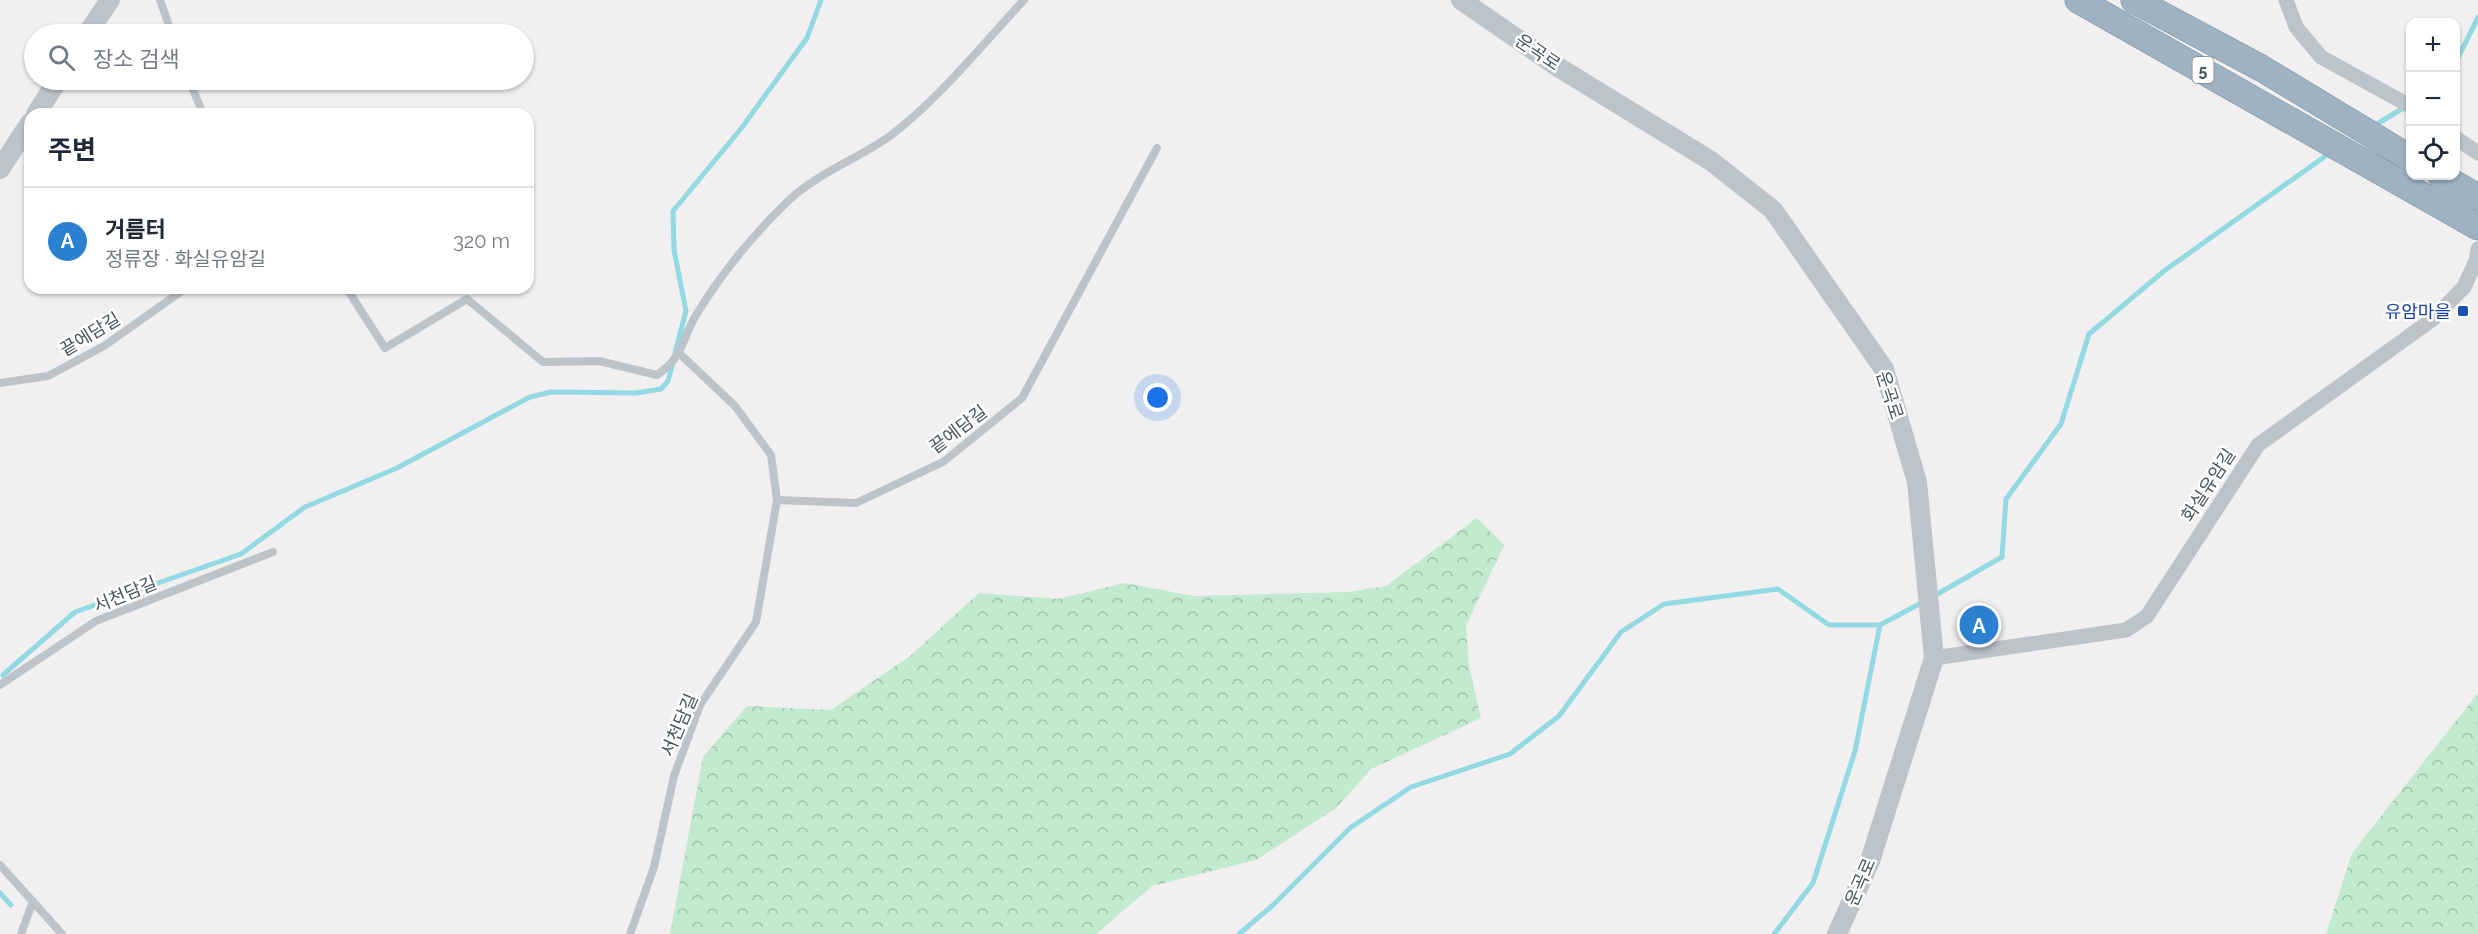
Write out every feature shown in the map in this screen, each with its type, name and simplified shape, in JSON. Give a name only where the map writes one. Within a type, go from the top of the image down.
[{"type":"highway","name":"5","points":[[2078,0],[2478,227]]},
{"type":"highway","name":"5","points":[[2134,0],[2260,68],[2406,156]]},
{"type":"highway","points":[[2448,180],[2478,197]]},
{"type":"street","points":[[94,24],[110,0]]},
{"type":"street","name":"운곡로","points":[[1461,0],[1558,67],[1711,161],[1773,210],[1884,369],[1917,482],[1933,650],[1870,861],[1837,934]]},
{"type":"street","points":[[2286,0],[2296,27],[2320,57],[2406,103]]},
{"type":"street","points":[[40,108],[52,90]]},
{"type":"street","points":[[0,169],[24,132]]},
{"type":"street","points":[[2460,141],[2474,150]]},
{"type":"street","name":"화실유암길","points":[[1933,650],[2126,630],[2147,616],[2258,444],[2433,319],[2471,285],[2478,249]]},
{"type":"lane","points":[[160,0],[168,24]]},
{"type":"lane","points":[[350,294],[385,348],[467,299],[543,362],[600,361],[657,375],[678,356],[697,314],[711,293],[758,234],[788,201],[819,176],[889,136],[945,85],[1024,0]]},
{"type":"lane","points":[[193,90],[201,108]]},
{"type":"lane","name":"끝에담길","points":[[777,500],[856,503],[943,462],[1022,398],[1157,148]]},
{"type":"lane","name":"끝에담길","points":[[0,383],[48,376],[104,346],[178,294]]},
{"type":"lane","points":[[678,356],[735,406],[771,455],[777,500]]},
{"type":"lane","name":"서천담길","points":[[630,934],[654,867],[674,776],[700,705],[756,622],[777,500]]},
{"type":"lane","name":"서천담길","points":[[0,685],[96,621],[273,552]]},
{"type":"lane","points":[[0,865],[62,934]]},
{"type":"lane","points":[[21,934],[33,901]]},
{"type":"green space","points":[[1477,518],[1504,545],[1466,626],[1469,666],[1481,718],[1371,769],[1336,808],[1256,860],[1152,886],[1096,934],[670,934],[703,757],[747,706],[831,710],[910,656],[979,593],[1058,599],[1124,583],[1194,596],[1349,592],[1386,586]]},
{"type":"green space","points":[[2478,693],[2478,934],[2326,934],[2352,853]]},
{"type":"waterway","points":[[675,353],[686,311],[674,250],[673,211],[740,130],[807,38],[821,0]]},
{"type":"waterway","points":[[2460,54],[2478,17]]},
{"type":"waterway","points":[[2372,127],[2405,107]]},
{"type":"waterway","points":[[1934,596],[2002,557],[2006,499],[2061,424],[2089,334],[2164,271],[2331,152]]},
{"type":"waterway","points":[[3,675],[75,612],[241,554],[305,507],[397,468],[530,397],[551,392],[636,393],[661,389],[668,381],[673,362]]},
{"type":"waterway","points":[[1239,934],[1272,906],[1350,828],[1411,787],[1510,754],[1559,716],[1621,632],[1664,604],[1778,589],[1829,625],[1880,625],[1923,602]]},
{"type":"waterway","points":[[1774,934],[1813,883],[1855,751],[1880,625]]},
{"type":"waterway","points":[[0,893],[11,905]]},
{"type":"place","name":"유암마을","points":[[2463,311]]},
{"type":"place","name":"거름터","points":[[1979,625]]}]
